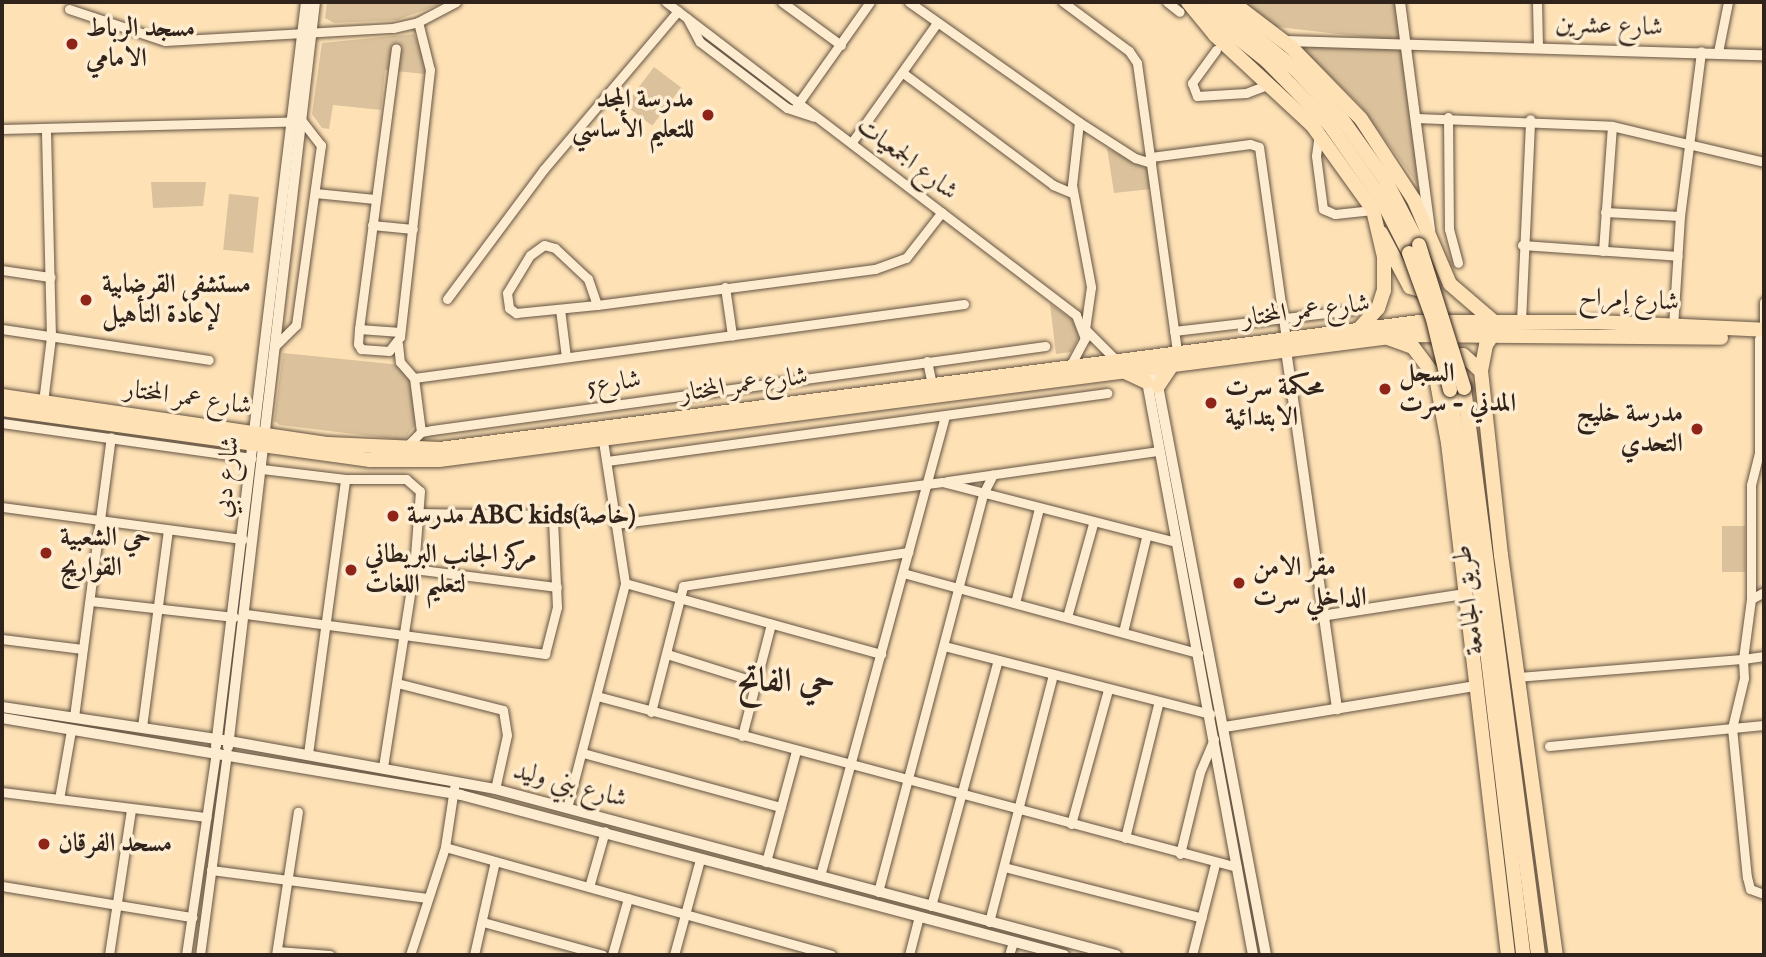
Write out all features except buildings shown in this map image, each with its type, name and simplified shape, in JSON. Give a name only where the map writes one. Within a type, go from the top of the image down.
[{"type":"main road","points":[[1213,2],[1327,102],[1387,181],[1414,249],[1433,319],[1457,389],[1523,955]]},
{"type":"main road","points":[[1232,2],[1283,41],[1374,135],[1410,192],[1448,279],[1493,327],[1481,371],[1517,677],[1556,955]]},
{"type":"main road","points":[[1187,5],[1215,35],[1271,83],[1319,133],[1373,210],[1380,232],[1414,290],[1431,293],[1448,279]]},
{"type":"main road","points":[[1187,5],[1267,61],[1329,124],[1371,181],[1414,249]]},
{"type":"main road","points":[[1359,329],[1374,314],[1383,296],[1380,232]]},
{"type":"main road","name":"شارع عمر المختار","points":[[1286,344],[1359,329],[1439,320],[1493,327]]},
{"type":"main road","name":"شارع إمراح","points":[[1493,327],[1521,321],[1673,327],[1763,334]]},
{"type":"main road","name":"شارع عمر المختار","points":[[2,396],[257,443],[404,449],[477,445],[1070,366],[1119,365],[1150,373],[1175,358],[1286,344],[1493,327]]},
{"type":"main road","name":"شارع إمراح","points":[[1493,327],[1763,334]]},
{"type":"main road","points":[[1385,337],[1413,346],[1436,377]]},
{"type":"main road","points":[[1481,371],[1468,358],[1452,355],[1439,363],[1436,377],[1508,955]]},
{"type":"main road","points":[[2,409],[370,460],[416,460],[603,441],[1119,365],[1150,373],[1175,358]]},
{"type":"main road","name":"طريق الجامعة","points":[[1457,389],[1502,673],[1538,955]]},
{"type":"main road","points":[[1502,673],[1507,660],[1503,621],[1507,595]]},
{"type":"street","name":"شارع دبي","points":[[306,2],[308,32]]},
{"type":"street","name":"شارع دبي","points":[[223,740],[233,617],[308,32],[315,2]]},
{"type":"street","points":[[69,9],[165,41],[381,29],[418,22],[456,2]]},
{"type":"street","name":"شارع الجمعيات","points":[[666,2],[797,105],[852,142],[1076,315],[1085,329],[1119,365]]},
{"type":"street","points":[[782,2],[841,45]]},
{"type":"street","points":[[797,105],[870,2]]},
{"type":"street","points":[[909,2],[1079,122],[1151,160],[1250,144],[1259,147],[1321,616],[1337,709]]},
{"type":"street","points":[[1063,2],[1135,58],[1174,331],[1175,358]]},
{"type":"street","points":[[1167,2],[1187,5]]},
{"type":"street","points":[[1400,2],[1429,234]]},
{"type":"street","points":[[1537,2],[1538,46]]},
{"type":"street","points":[[1718,52],[1728,2]]},
{"type":"street","points":[[447,299],[544,169],[678,11]]},
{"type":"street","points":[[687,18],[700,42],[787,108],[815,117]]},
{"type":"street","points":[[404,449],[421,432],[414,378],[400,362],[398,344],[430,70],[418,22]]},
{"type":"street","points":[[852,142],[937,23]]},
{"type":"street","name":"شارع عشرين","points":[[1283,41],[1406,42],[1764,55]]},
{"type":"street","points":[[396,48],[359,329],[361,349],[389,351],[398,344]]},
{"type":"street","points":[[1216,50],[1192,83],[1197,96],[1246,93],[1271,83]]},
{"type":"street","points":[[1673,327],[1681,216],[1701,51]]},
{"type":"street","points":[[902,72],[1054,185],[1072,193]]},
{"type":"street","points":[[1448,117],[1449,229],[1458,264]]},
{"type":"street","points":[[1416,118],[1530,119],[1612,126],[1764,162]]},
{"type":"street","points":[[1521,321],[1522,245],[1530,119]]},
{"type":"street","name":"شارع دبي","points":[[186,955],[206,817],[221,752],[246,614],[262,469],[257,443],[274,347],[297,121]]},
{"type":"street","points":[[2,129],[297,121],[321,145],[296,325],[274,347]]},
{"type":"street","points":[[1070,366],[1082,351],[1091,288],[1072,193],[1079,122]]},
{"type":"street","points":[[1603,251],[1612,126]]},
{"type":"street","points":[[43,402],[51,337],[47,128]]},
{"type":"street","points":[[1319,133],[1316,156],[1323,209],[1335,214],[1373,210]]},
{"type":"street","points":[[315,193],[375,199]]},
{"type":"street","points":[[597,305],[588,279],[555,248],[544,245],[530,254],[512,281],[509,308],[516,313],[597,305],[900,263],[942,212]]},
{"type":"street","points":[[1605,212],[1681,216]]},
{"type":"street","points":[[372,225],[413,229]]},
{"type":"street","points":[[1522,245],[1678,256]]},
{"type":"street","points":[[2,270],[50,277]]},
{"type":"street","points":[[726,287],[732,335]]},
{"type":"street","points":[[1764,302],[1759,452],[1749,526],[1751,599],[1742,659],[1744,678],[1732,728],[1747,877],[1750,889],[1764,894]]},
{"type":"street","points":[[414,378],[964,304]]},
{"type":"street","points":[[560,309],[566,358]]},
{"type":"street","points":[[1174,331],[1352,310]]},
{"type":"street","points":[[2,329],[209,360]]},
{"type":"street","points":[[359,329],[400,332]]},
{"type":"street","name":"شارع5","points":[[421,432],[1045,346]]},
{"type":"street","points":[[928,361],[932,384]]},
{"type":"street","points":[[1150,373],[1158,451],[1175,542],[1225,727],[1266,955]]},
{"type":"street","points":[[1150,373],[1253,955]]},
{"type":"street","points":[[607,461],[1107,393]]},
{"type":"street","points":[[820,876],[945,417]]},
{"type":"street","points":[[2,423],[111,437],[257,443]]},
{"type":"street","points":[[74,717],[102,523],[111,437]]},
{"type":"street","points":[[567,808],[625,583],[603,441]]},
{"type":"street","points":[[615,524],[1158,451]]},
{"type":"street","points":[[262,469],[345,479],[412,481],[420,491],[421,513],[414,569],[383,767]]},
{"type":"street","points":[[878,892],[983,494],[993,474]]},
{"type":"street","points":[[308,754],[328,624],[345,479]]},
{"type":"street","points":[[942,482],[1146,538],[1175,542]]},
{"type":"street","points":[[2,507],[102,523],[243,539]]},
{"type":"street","points":[[1015,603],[1039,508]]},
{"type":"street","points":[[246,614],[541,655],[548,650],[555,626],[557,587],[555,524],[549,517],[421,513]]},
{"type":"street","points":[[1067,617],[1093,524]]},
{"type":"street","points":[[142,727],[168,530]]},
{"type":"street","points":[[1123,632],[1146,538]]},
{"type":"street","points":[[651,712],[683,586],[908,552]]},
{"type":"street","points":[[414,569],[557,587]]},
{"type":"street","points":[[903,573],[1198,653]]},
{"type":"street","points":[[625,583],[881,654]]},
{"type":"street","points":[[1751,599],[1764,592]]},
{"type":"street","points":[[1321,616],[1465,594]]},
{"type":"street","points":[[91,601],[233,617]]},
{"type":"street","points":[[742,736],[771,624]]},
{"type":"street","points":[[2,639],[82,649]]},
{"type":"street","points":[[944,646],[1108,690],[1210,713]]},
{"type":"street","points":[[667,654],[756,682]]},
{"type":"street","points":[[1517,677],[1764,656]]},
{"type":"street","points":[[931,906],[998,660]]},
{"type":"street","points":[[989,922],[1053,674]]},
{"type":"street","points":[[397,683],[503,710],[507,735],[495,789]]},
{"type":"street","points":[[1225,727],[1476,686]]},
{"type":"street","points":[[1071,824],[1108,690]]},
{"type":"street","points":[[597,696],[1215,864],[1237,867]]},
{"type":"street","points":[[1125,838],[1159,701]]},
{"type":"street","name":"شارع بني وليد","points":[[2,707],[308,754],[495,789],[1116,955]]},
{"type":"street","name":"شارع بني وليد","points":[[2,718],[221,752],[453,794],[605,831],[700,859],[1064,955]]},
{"type":"street","points":[[1549,746],[1764,726]]},
{"type":"street","points":[[59,799],[71,730]]},
{"type":"street","points":[[1180,854],[1200,772],[1215,738]]},
{"type":"street","points":[[766,862],[796,751]]},
{"type":"street","name":"شارع دبي","points":[[200,955],[211,870],[221,752]]},
{"type":"street","points":[[583,753],[781,807]]},
{"type":"street","points":[[410,955],[445,847],[456,781]]},
{"type":"street","points":[[2,792],[206,817]]},
{"type":"street","points":[[1227,803],[1239,801]]},
{"type":"street","points":[[109,955],[131,809]]},
{"type":"street","points":[[298,812],[277,953],[330,955]]},
{"type":"street","points":[[589,887],[605,831]]},
{"type":"street","points":[[445,847],[831,955]]},
{"type":"street","points":[[674,955],[700,859]]},
{"type":"street","points":[[474,955],[495,861]]},
{"type":"street","points":[[1192,955],[1215,864]]},
{"type":"street","points":[[1004,867],[1202,918]]},
{"type":"street","points":[[211,870],[427,898]]},
{"type":"street","points":[[2,886],[116,907],[192,917]]},
{"type":"street","points":[[612,955],[628,898]]},
{"type":"street","points":[[909,955],[919,916]]},
{"type":"street","points":[[483,922],[603,955]]},
{"type":"street","points":[[1009,955],[1013,942]]},
{"type":"shaded area","points":[[327,2],[446,2],[397,20],[334,23],[325,18]]},
{"type":"shaded area","points":[[1236,2],[1400,2],[1406,42],[1269,26]]},
{"type":"shaded area","points":[[414,34],[426,62],[425,74],[385,70],[381,110],[333,105],[329,129],[322,128],[312,114],[322,43]]},
{"type":"shaded area","points":[[1299,46],[1406,50],[1418,185],[1360,105]]},
{"type":"shaded area","points":[[654,67],[681,87],[652,126],[625,105]]},
{"type":"shaded area","points":[[1107,148],[1148,169],[1151,189],[1114,193]]},
{"type":"shaded area","points":[[151,182],[206,182],[203,206],[153,208]]},
{"type":"shaded area","points":[[229,194],[259,197],[253,253],[223,250]]},
{"type":"shaded area","points":[[1050,304],[1073,320],[1079,336],[1071,352],[1056,354]]},
{"type":"shaded area","points":[[283,353],[401,365],[411,375],[418,421],[404,440],[280,425],[274,421]]},
{"type":"shaded area","points":[[1722,526],[1745,526],[1745,572],[1722,572]]},
{"type":"place","name":"مسجد الرباط الامامي","points":[[72,44]]},
{"type":"place","name":"مدرسة المجد للتعليم الأساسي","points":[[708,115]]},
{"type":"place","name":"مستشفي القرضابية لإعادة التأهيل","points":[[86,300]]},
{"type":"place","name":"السجل المدني - سرت","points":[[1385,389]]},
{"type":"place","name":"محكمة سرت الابتدائية","points":[[1211,403]]},
{"type":"place","name":"مدرسة خليج التحدي","points":[[1697,429]]},
{"type":"place","name":"مدرسة ABC kids(خاصة)","points":[[393,516]]},
{"type":"place","name":"حي الشعبية القواريج","points":[[46,553]]},
{"type":"place","name":"مركز الجانب البريطاني لتعليم اللغات","points":[[351,570]]},
{"type":"place","name":"مقر الامن الداخلي سرت","points":[[1239,583]]},
{"type":"place","name":"مسحد الفرقان","points":[[44,844]]},
{"type":"district","name":"حي الفاتح","points":[[786,683]]}]
